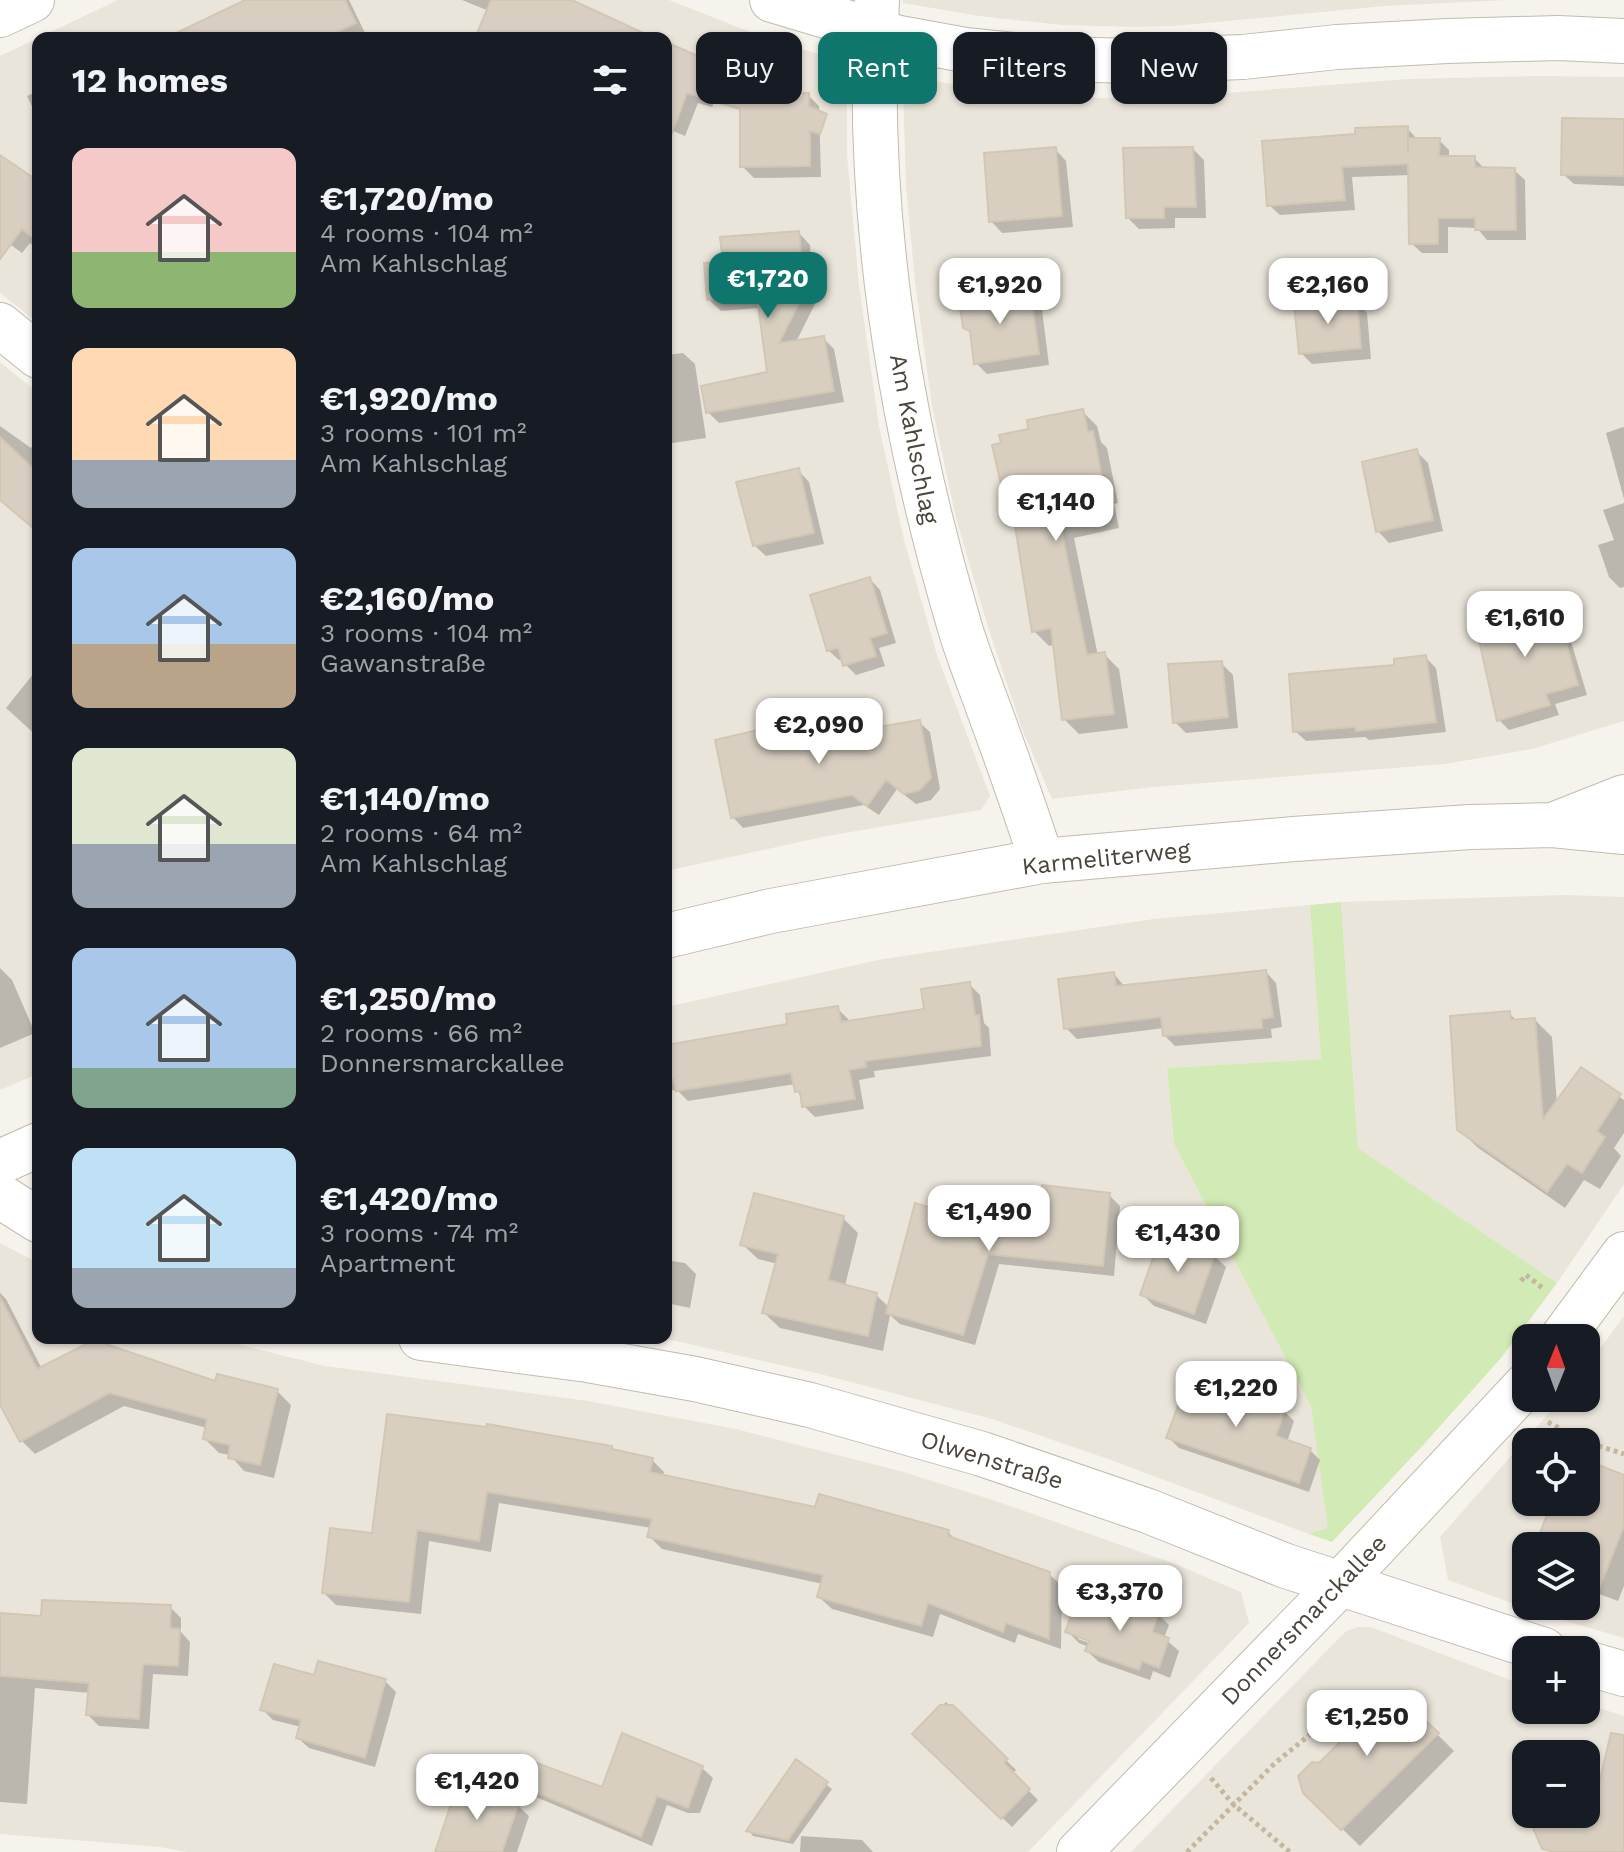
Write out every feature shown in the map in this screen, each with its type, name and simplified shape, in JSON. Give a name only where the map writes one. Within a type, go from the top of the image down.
[{"type":"street","points":[[0,15],[32,0]]},
{"type":"street","points":[[772,0],[876,16],[965,50],[1052,59],[1137,61],[1243,57],[1337,47],[1447,41],[1558,38],[1624,41]]},
{"type":"street","name":"Am Kahlschlag","points":[[876,16],[879,178],[885,264],[905,407],[929,516],[959,625],[1042,861]]},
{"type":"street","points":[[0,325],[32,351]]},
{"type":"street","name":"Karmeliterweg","points":[[1552,825],[1624,797]]},
{"type":"street","name":"Karmeliterweg","points":[[672,935],[771,911],[1042,861],[1470,827],[1552,825],[1624,832]]},
{"type":"street","points":[[0,1162],[32,1148]]},
{"type":"street","points":[[0,1196],[32,1216]]},
{"type":"street","points":[[1572,1324],[1624,1254]]},
{"type":"street","name":"Olwenstraße","points":[[467,1344],[604,1362],[810,1405],[982,1454],[1148,1511],[1286,1566],[1512,1640]]},
{"type":"street","name":"Donnersmarckallee","points":[[1079,1852],[1340,1584],[1524,1412]]},
{"type":"street","points":[[1600,1667],[1624,1674]]},
{"type":"path","points":[[1521,1281],[1526,1275],[1550,1294]]},
{"type":"path","points":[[1547,1412],[1583,1441],[1624,1454]]},
{"type":"path","points":[[1187,1852],[1275,1763],[1328,1720],[1345,1737]]},
{"type":"path","points":[[1207,1774],[1233,1804],[1290,1852]]},
{"type":"shaded area","points":[[118,0],[669,0],[751,32],[696,32],[696,104],[802,104],[802,49],[818,54],[818,104],[847,104],[847,155],[859,285],[879,426],[904,540],[937,655],[990,796],[981,810],[827,836],[672,870],[672,32],[51,32]]},
{"type":"shaded area","points":[[903,0],[1508,0],[1385,6],[1136,27],[1062,25],[979,16],[903,3]]},
{"type":"shaded area","points":[[32,41],[32,318],[0,293],[0,56]]},
{"type":"shaded area","points":[[1624,77],[1624,721],[1532,749],[1445,764],[1153,787],[1052,799],[1022,729],[988,627],[956,518],[932,406],[915,282],[906,186],[904,104],[937,104],[937,82],[953,84],[953,104],[1095,104],[1095,98],[1111,98],[1111,104],[1227,104],[1227,93],[1408,79]]},
{"type":"shaded area","points":[[0,362],[32,388],[32,1077],[0,1090]]},
{"type":"shaded area","points":[[1566,895],[1624,897],[1624,1184],[1557,1283],[1358,1148],[1341,902]]},
{"type":"shaded area","points":[[1310,905],[1321,1059],[1167,1068],[1174,1144],[1311,1407],[1329,1529],[1309,1534],[992,1419],[820,1374],[672,1340],[672,1006],[883,959],[1154,919]]},
{"type":"shaded area","points":[[0,1243],[32,1260],[32,1344],[237,1344],[325,1366],[588,1401],[736,1429],[900,1471],[1175,1564],[1241,1592],[1249,1623],[1028,1852],[186,1852],[160,1847],[0,1834]]},
{"type":"shaded area","points":[[1624,1316],[1624,1638],[1563,1620],[1600,1620],[1600,1532],[1512,1532],[1512,1603],[1448,1580],[1440,1537],[1512,1455],[1512,1516],[1600,1516],[1600,1428],[1536,1428],[1550,1412],[1600,1412],[1600,1349]]},
{"type":"shaded area","points":[[1358,1627],[1371,1627],[1512,1681],[1512,1724],[1600,1724],[1600,1708],[1624,1716],[1624,1852],[1131,1852],[1346,1631]]},
{"type":"green space","points":[[1341,902],[1358,1148],[1557,1283],[1526,1324],[1512,1324],[1512,1343],[1501,1358],[1332,1542],[1309,1534],[1328,1528],[1311,1407],[1174,1144],[1167,1068],[1321,1059],[1310,905]]},
{"type":"building","points":[[245,0],[345,0],[356,23],[337,32],[178,32]]},
{"type":"building","points":[[491,0],[572,0],[641,32],[478,32]]},
{"type":"building","points":[[672,45],[696,55],[696,96],[687,93],[672,133]]},
{"type":"building","points":[[802,93],[809,93],[809,106],[827,114],[820,134],[810,131],[810,166],[740,167],[740,109],[723,104],[802,104]]},
{"type":"building","points":[[1562,118],[1624,119],[1624,176],[1561,175]]},
{"type":"building","points":[[1408,126],[1408,138],[1440,138],[1439,156],[1475,156],[1475,167],[1515,168],[1516,230],[1475,230],[1475,218],[1438,218],[1438,244],[1409,244],[1408,164],[1342,167],[1345,200],[1267,206],[1262,141],[1355,134],[1355,128]]},
{"type":"building","points":[[1056,147],[1062,216],[989,222],[984,153]]},
{"type":"building","points":[[1193,147],[1196,207],[1164,207],[1164,218],[1126,218],[1123,148]]},
{"type":"building","points":[[0,155],[32,177],[32,237],[22,229],[0,259]]},
{"type":"building","points":[[799,231],[802,262],[812,277],[779,343],[824,336],[834,391],[706,413],[701,386],[767,372],[757,297],[707,300],[704,263],[723,262],[720,237]]},
{"type":"building","points":[[1030,289],[1039,354],[974,364],[970,331],[963,328],[959,299]]},
{"type":"building","points":[[1357,299],[1361,348],[1299,354],[1294,304]]},
{"type":"building","points":[[1083,409],[1088,432],[1093,431],[1104,488],[1100,489],[1105,513],[1060,523],[1087,655],[1105,652],[1114,714],[1062,720],[1051,628],[1032,632],[1013,514],[1008,515],[992,445],[1001,443],[999,435],[1028,429],[1027,420]]},
{"type":"building","points":[[0,437],[32,467],[32,527],[0,500]]},
{"type":"building","points":[[1417,449],[1433,520],[1376,532],[1362,462]]},
{"type":"building","points":[[799,468],[814,533],[753,546],[736,482]]},
{"type":"building","points":[[870,577],[887,633],[870,638],[876,656],[843,666],[838,648],[827,651],[810,595]]},
{"type":"building","points":[[1538,595],[1548,629],[1561,625],[1578,685],[1546,694],[1550,705],[1497,721],[1478,636],[1499,634],[1492,609]]},
{"type":"building","points":[[1426,655],[1436,722],[1356,731],[1355,727],[1293,732],[1289,674],[1394,665],[1394,659]]},
{"type":"building","points":[[1222,661],[1228,717],[1173,723],[1168,664]]},
{"type":"building","points":[[920,720],[931,778],[920,790],[904,794],[886,780],[867,806],[852,795],[731,818],[715,740],[792,722],[795,741]]},
{"type":"building","points":[[1266,970],[1273,1017],[1262,1019],[1262,1028],[1163,1036],[1161,1017],[1064,1029],[1058,979],[1114,972],[1116,986]]},
{"type":"building","points":[[970,982],[975,1016],[979,1015],[981,1046],[865,1061],[866,1067],[849,1070],[855,1099],[802,1107],[800,1091],[795,1092],[791,1073],[676,1091],[672,1079],[672,1044],[787,1024],[786,1014],[838,1006],[841,1022],[924,1009],[921,989]]},
{"type":"building","points":[[1510,1011],[1511,1020],[1535,1018],[1543,1119],[1581,1067],[1621,1094],[1597,1131],[1605,1137],[1582,1173],[1567,1164],[1547,1192],[1457,1130],[1450,1016]]},
{"type":"building","points":[[1042,1185],[1110,1193],[1103,1266],[988,1254],[963,1335],[886,1313],[915,1203],[1035,1238]]},
{"type":"building","points":[[754,1193],[844,1216],[828,1280],[877,1293],[868,1336],[762,1313],[778,1254],[740,1245]]},
{"type":"building","points":[[1161,1235],[1215,1254],[1194,1314],[1140,1295]]},
{"type":"building","points":[[0,1297],[37,1369],[86,1344],[106,1344],[215,1381],[217,1374],[278,1389],[260,1465],[228,1458],[230,1445],[203,1439],[207,1419],[109,1393],[20,1442],[0,1405]]},
{"type":"building","points":[[1190,1374],[1285,1409],[1276,1436],[1311,1448],[1299,1483],[1166,1438]]},
{"type":"building","points":[[387,1414],[486,1427],[487,1424],[612,1446],[612,1449],[653,1458],[650,1472],[815,1507],[819,1494],[949,1530],[948,1536],[1050,1572],[1049,1639],[1006,1623],[1003,1632],[928,1603],[921,1626],[817,1597],[823,1575],[647,1537],[652,1519],[487,1492],[479,1541],[417,1530],[409,1602],[322,1593],[330,1528],[372,1533]]},
{"type":"building","points":[[1600,1466],[1624,1475],[1624,1526],[1600,1587],[1600,1532],[1540,1532],[1547,1516],[1600,1516]]},
{"type":"building","points":[[1106,1594],[1159,1612],[1152,1632],[1169,1638],[1159,1668],[1142,1661],[1139,1670],[1085,1651],[1089,1641],[1065,1632],[1075,1606],[1098,1614]]},
{"type":"building","points":[[42,1600],[171,1605],[170,1628],[180,1629],[178,1666],[143,1664],[139,1719],[86,1715],[89,1683],[0,1676],[0,1613],[41,1616]]},
{"type":"building","points":[[318,1661],[386,1679],[365,1758],[296,1738],[301,1720],[260,1710],[274,1664],[314,1675]]},
{"type":"building","points":[[1367,1691],[1398,1695],[1439,1733],[1341,1830],[1303,1793],[1298,1776],[1312,1762],[1319,1763],[1371,1711]]},
{"type":"building","points":[[940,1705],[953,1705],[1008,1759],[1004,1763],[1030,1789],[1001,1819],[912,1734]]},
{"type":"building","points":[[622,1733],[703,1766],[688,1808],[657,1796],[641,1837],[524,1787],[534,1762],[602,1787]]},
{"type":"building","points":[[1611,1733],[1624,1735],[1624,1852],[1555,1852],[1542,1849],[1533,1828],[1600,1828],[1600,1780]]},
{"type":"building","points":[[796,1759],[828,1782],[788,1840],[746,1831]]},
{"type":"building","points":[[458,1783],[519,1803],[502,1852],[435,1852]]}]
